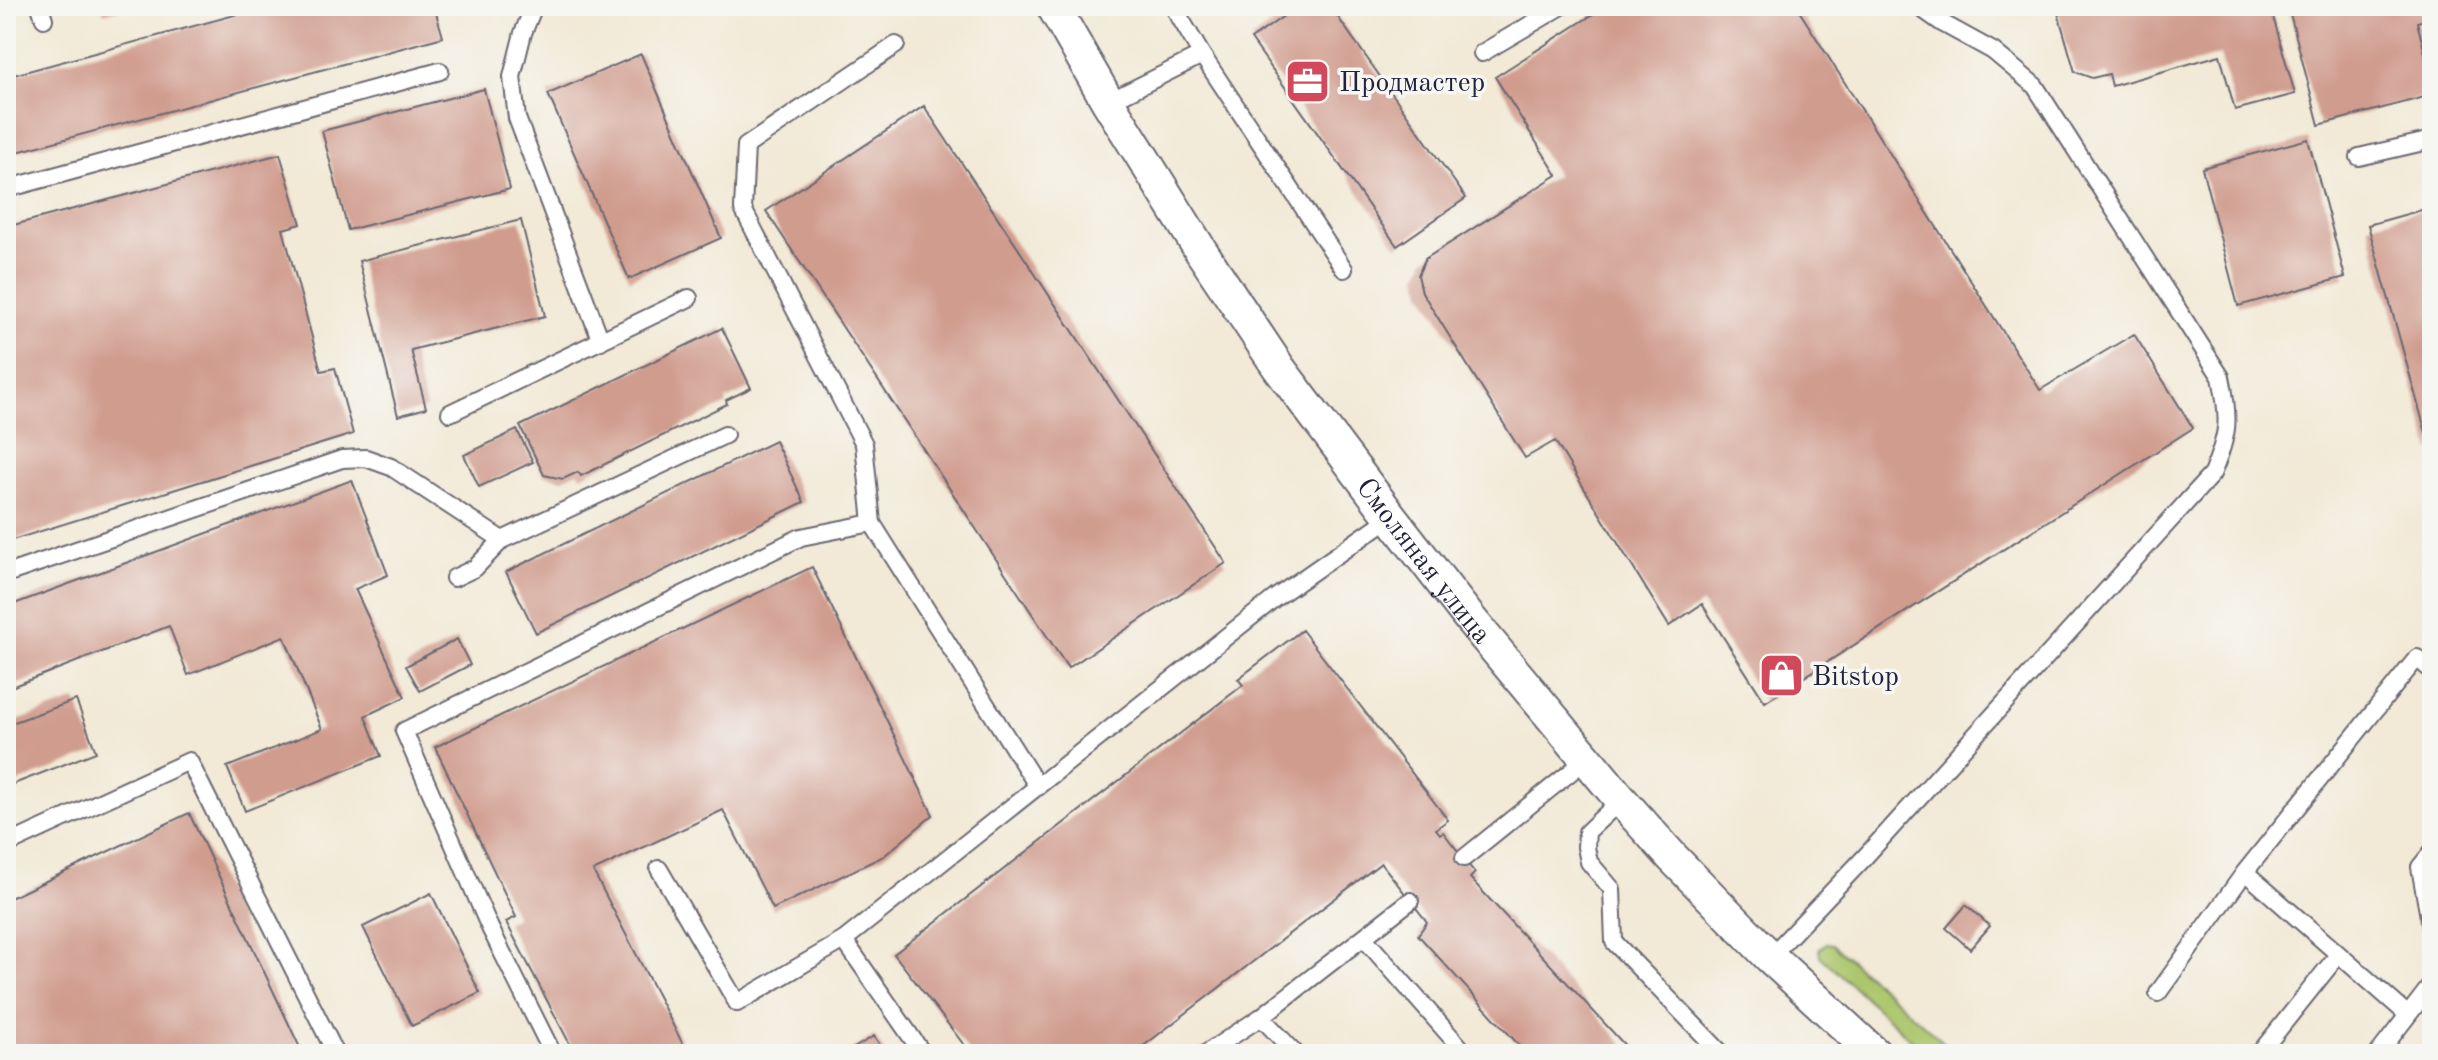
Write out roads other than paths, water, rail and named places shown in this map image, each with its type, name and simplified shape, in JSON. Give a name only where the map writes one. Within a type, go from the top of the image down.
[{"type":"street","name":"Смоляная улица","points":[[1053,6],[1108,102],[1201,251],[1279,368],[1391,517],[1621,800],[1770,957],[1875,1054]]},
{"type":"lane","points":[[534,6],[523,33],[512,77],[517,118],[601,341]]},
{"type":"lane","points":[[1173,6],[1344,269]]},
{"type":"lane","points":[[1482,53],[1562,6]]},
{"type":"lane","points":[[1770,957],[1863,859],[2212,474],[2224,445],[2228,410],[2221,377],[2035,86],[1993,51],[1918,6]]},
{"type":"lane","points":[[896,45],[746,146],[743,209],[864,444],[872,523],[1038,787]]},
{"type":"lane","points":[[1108,102],[1202,55]]},
{"type":"lane","points":[[6,189],[440,71]]},
{"type":"lane","points":[[2359,157],[2432,140]]},
{"type":"lane","points":[[450,413],[689,298]]},
{"type":"lane","points":[[454,578],[475,568],[502,540],[725,435]]},
{"type":"lane","points":[[6,574],[342,459],[354,458],[366,458],[391,467],[502,540]]},
{"type":"lane","points":[[659,869],[737,1003],[844,940],[1275,598],[1391,517]]},
{"type":"lane","points":[[553,1054],[490,928],[404,731],[801,537],[872,523]]},
{"type":"lane","points":[[2158,993],[2245,872],[2417,658],[2432,671]]},
{"type":"lane","points":[[1464,858],[1587,759]]},
{"type":"lane","points":[[6,845],[189,761],[336,1054]]},
{"type":"lane","points":[[1621,800],[1587,832],[1586,847],[1589,862],[1612,889],[1614,942],[1722,1054]]},
{"type":"lane","points":[[2432,852],[2420,867],[2432,934]]},
{"type":"lane","points":[[2245,872],[2408,1015]]},
{"type":"lane","points":[[1205,1054],[1261,1017],[1410,901]]},
{"type":"lane","points":[[1364,938],[1466,1054]]},
{"type":"lane","points":[[844,940],[923,1054]]},
{"type":"lane","points":[[2259,1054],[2338,955]]},
{"type":"lane","points":[[2378,1054],[2432,984]]},
{"type":"lane","points":[[1261,1017],[1296,1054]]},
{"type":"place","name":"Продмастер","points":[[1308,81]]},
{"type":"place","name":"Bitstop","points":[[1781,675]]}]
